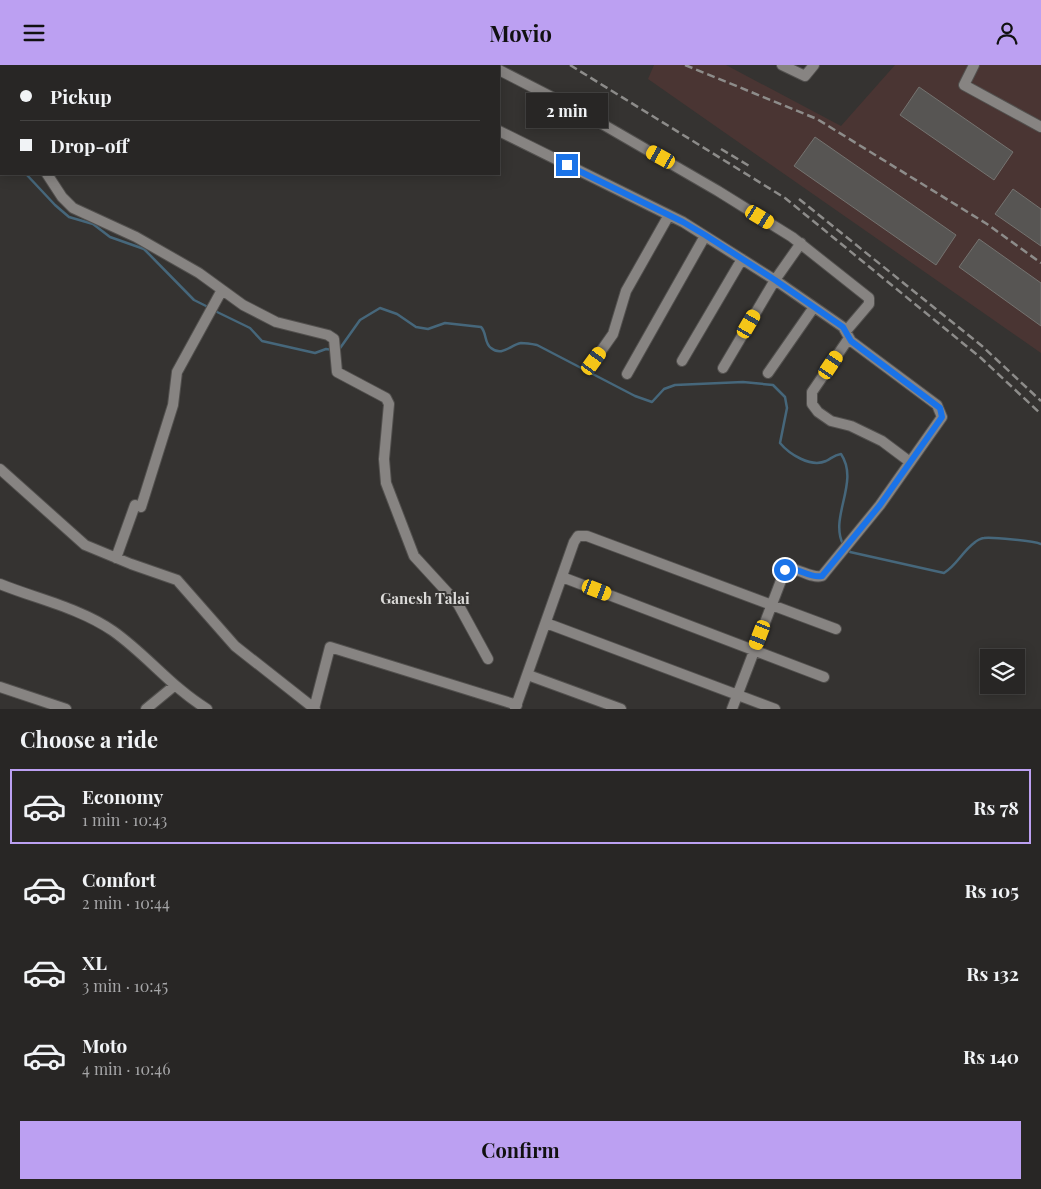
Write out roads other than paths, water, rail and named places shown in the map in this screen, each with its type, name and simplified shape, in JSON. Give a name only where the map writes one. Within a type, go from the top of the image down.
[{"type":"street","points":[[782,65],[805,76],[814,65]]},
{"type":"street","points":[[974,65],[964,85],[1041,127]]},
{"type":"street","points":[[500,71],[661,157],[801,243],[869,297],[869,304],[847,334],[812,393],[812,404],[818,412],[831,421],[851,426],[882,441],[910,462]]},
{"type":"street","points":[[500,131],[669,215],[705,235],[814,307],[940,408],[942,417],[910,462],[850,543],[819,577],[787,568],[732,709]]},
{"type":"street","points":[[48,175],[62,197],[73,208],[136,237],[198,273],[243,305],[276,322],[332,337],[335,346],[336,368],[340,374],[388,400],[384,471],[406,540],[414,557],[458,603],[488,659]]},
{"type":"street","points":[[594,361],[613,334],[626,291],[669,215]]},
{"type":"street","points":[[627,374],[705,235]]},
{"type":"street","points":[[723,368],[775,280],[801,243]]},
{"type":"street","points":[[682,361],[742,259]]},
{"type":"street","points":[[116,558],[138,505],[172,405],[177,372],[222,290]]},
{"type":"street","points":[[768,373],[814,307]]},
{"type":"street","points":[[0,469],[85,545],[177,580],[235,646],[310,707],[330,647],[516,707],[574,542],[578,536],[587,536],[836,629]]},
{"type":"street","points":[[562,577],[824,677]]},
{"type":"street","points":[[0,583],[111,629],[136,648],[174,685],[207,709]]},
{"type":"street","points":[[546,623],[775,709]]},
{"type":"street","points":[[528,675],[621,709]]},
{"type":"street","points":[[146,709],[174,685]]},
{"type":"street","points":[[0,687],[66,709]]},
{"type":"waterway","points":[[27,175],[69,217],[93,224],[110,237],[144,249],[194,300],[208,307]]},
{"type":"waterway","points":[[338,351],[360,320],[380,308],[397,314],[416,327],[428,329],[445,323],[481,327],[489,346],[499,351],[521,343],[537,345],[635,396],[652,402],[664,389],[675,385],[743,382],[773,385],[785,397],[787,408],[780,443],[801,459],[814,463],[820,463],[841,454],[846,465],[846,488],[839,522],[843,544]]},
{"type":"waterway","points":[[213,310],[250,328],[262,341],[315,353],[326,349],[333,350]]},
{"type":"waterway","points":[[847,548],[850,552],[944,573],[981,538],[1041,544]]},
{"type":"railway","points":[[570,65],[785,198],[981,358],[1041,414]]},
{"type":"railway","points":[[685,65],[817,119],[987,224],[1041,263]]},
{"type":"railway","points":[[721,149],[751,167]]},
{"type":"railway","points":[[799,199],[982,346],[1041,401]]},
{"type":"district","name":"Ganesh Talai","points":[[425,598]]}]
